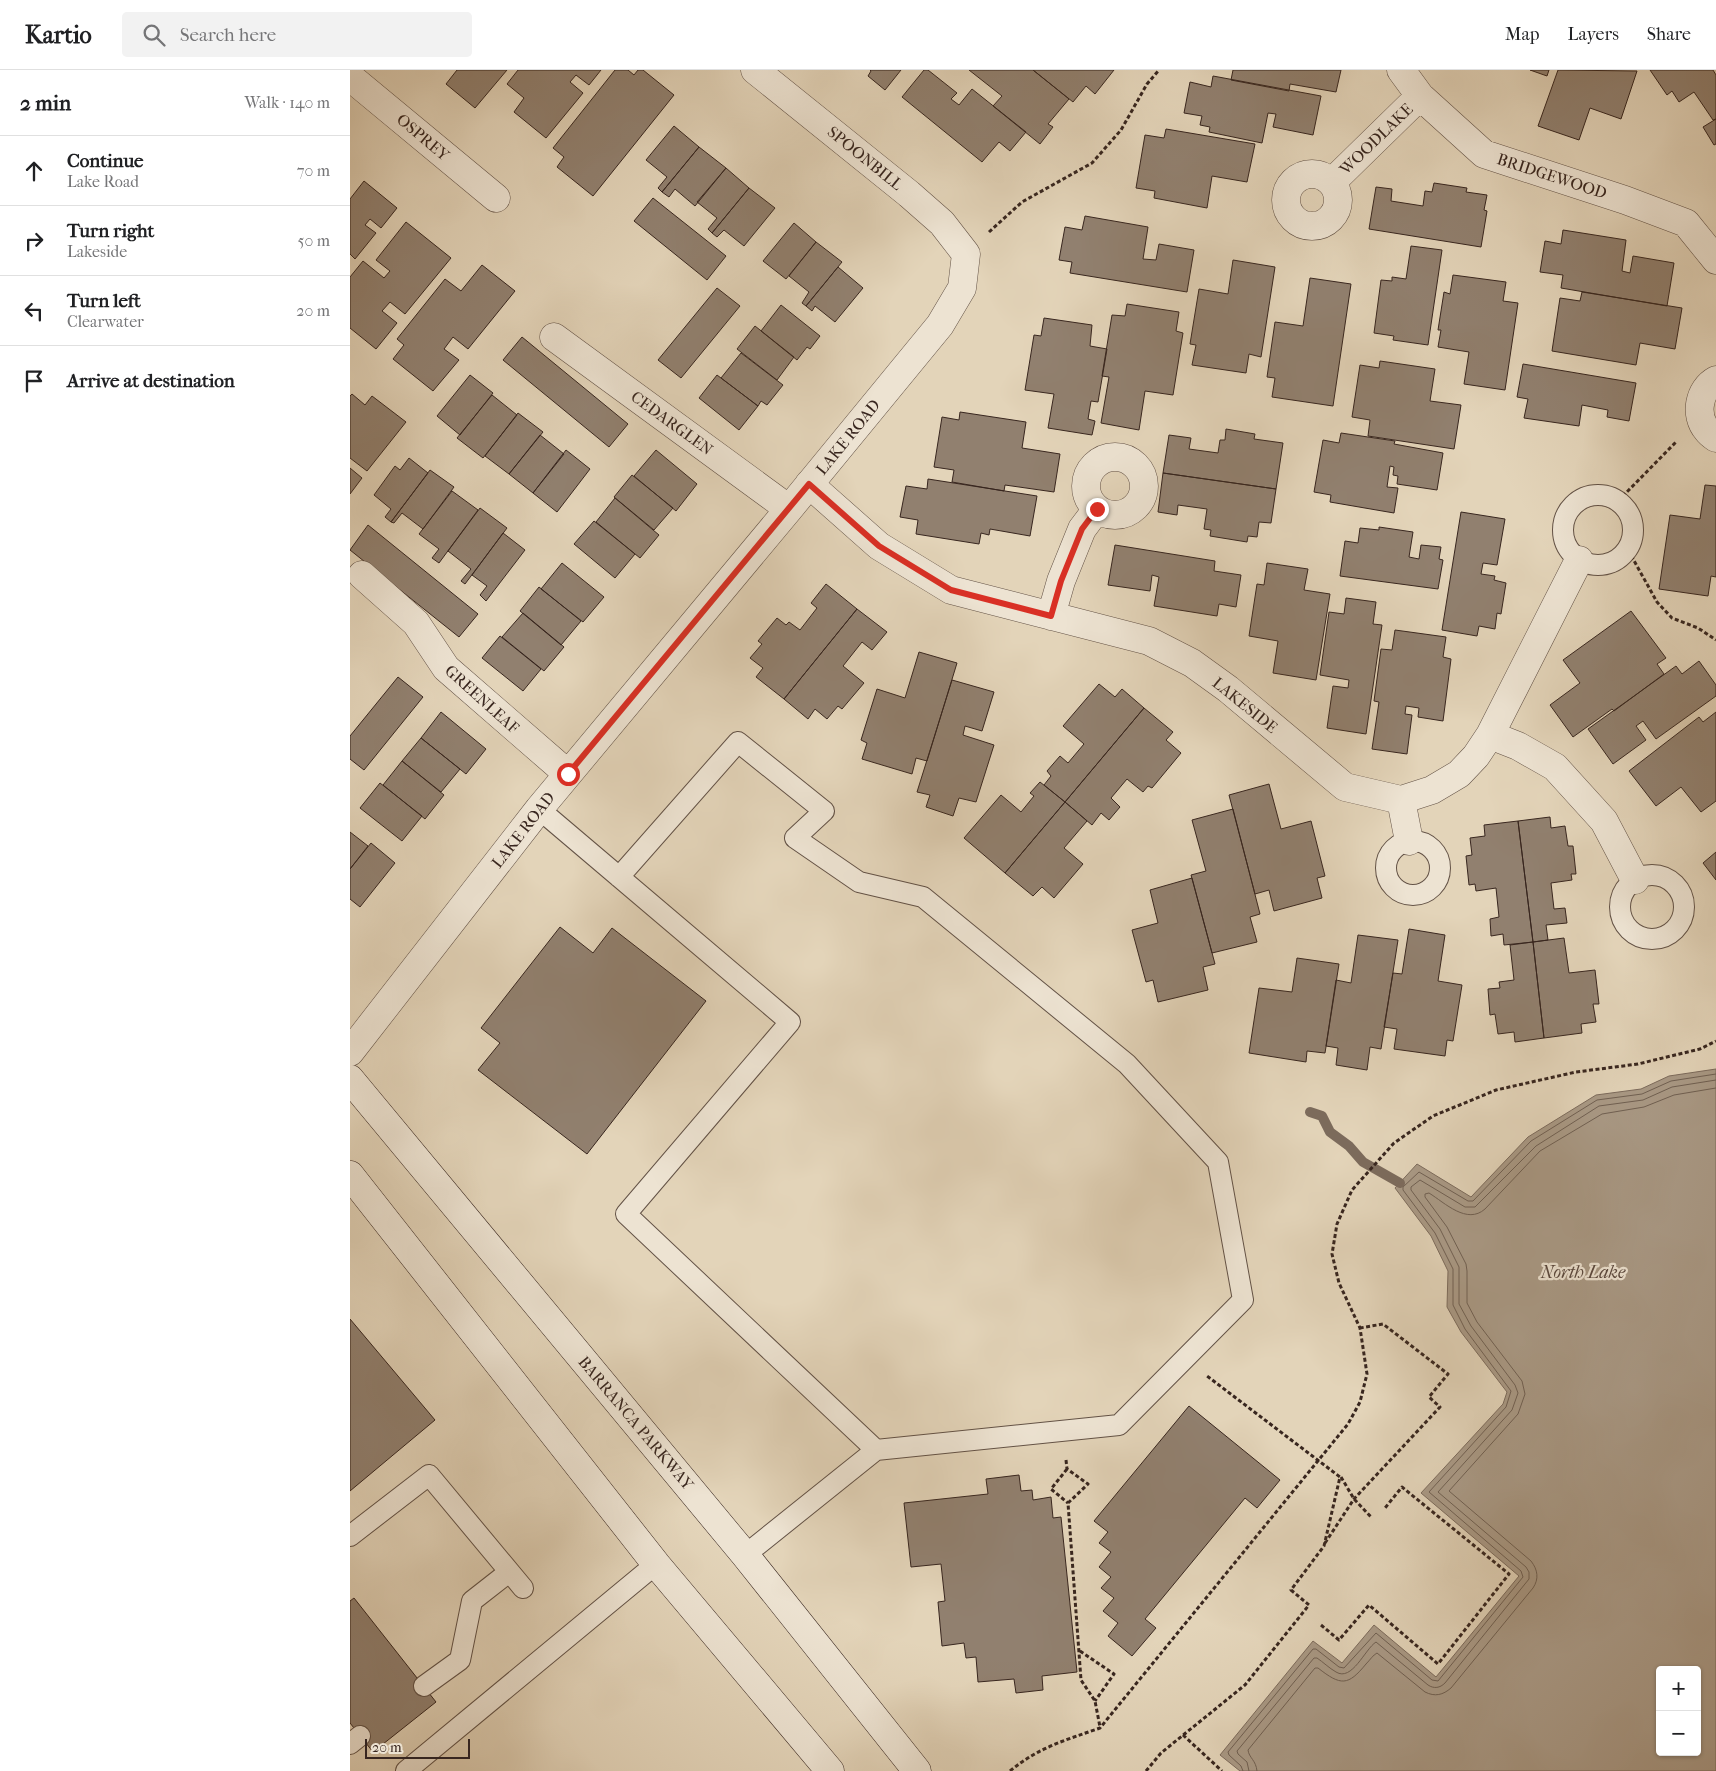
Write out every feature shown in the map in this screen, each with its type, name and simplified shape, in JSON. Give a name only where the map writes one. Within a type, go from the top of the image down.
[{"type":"street","name":"SPOONBILL","points":[[755,70],[922,205],[942,223],[966,254]]},
{"type":"street","name":"BRIDGEWOOD","points":[[1401,70],[1420,96],[1484,154],[1626,200],[1686,223],[1716,260]]},
{"type":"street","name":"OSPREY","points":[[350,77],[496,198]]},
{"type":"street","name":"WOODLAKE","points":[[1332,182],[1420,96]]},
{"type":"street","name":"LAKE ROAD","points":[[350,1052],[539,809],[940,325],[962,288],[966,254]]},
{"type":"street","name":"CEDARGLEN","points":[[554,338],[789,509]]},
{"type":"street","points":[[1708,428],[1699,405],[1703,393],[1716,380]]},
{"type":"street","name":"LAKESIDE","points":[[809,484],[879,546],[951,590],[1149,641],[1192,663],[1228,689],[1345,787],[1401,800]]},
{"type":"street","points":[[1051,616],[1061,581],[1082,529],[1097,509]]},
{"type":"street","points":[[1409,841],[1401,800],[1432,790],[1459,774],[1476,756],[1490,735],[1579,560]]},
{"type":"street","name":"GREENLEAF","points":[[362,575],[416,624],[446,668],[568,774]]},
{"type":"street","points":[[1490,735],[1518,746],[1554,767],[1604,821],[1635,880]]},
{"type":"street","name":"BARRANCA PARKWAY","points":[[350,1079],[745,1554],[917,1771]]},
{"type":"street","points":[[350,1176],[656,1564],[830,1771]]},
{"type":"lane","points":[[1592,496],[1605,496],[1618,501],[1627,511],[1633,524],[1633,537],[1628,550],[1618,559],[1605,564],[1592,564],[1579,560],[1569,550],[1564,538],[1564,524],[1569,511],[1579,501],[1592,496]]},
{"type":"lane","points":[[619,877],[738,742],[824,811],[795,838],[859,882],[923,897],[1127,1064],[1218,1162],[1243,1300],[1119,1425],[876,1450],[745,1554]]},
{"type":"lane","points":[[539,809],[790,1022],[626,1214],[876,1450]]},
{"type":"lane","points":[[350,1536],[429,1475],[523,1588]]},
{"type":"lane","points":[[406,1771],[656,1564]]},
{"type":"lane","points":[[424,1686],[460,1660],[472,1601],[509,1572]]},
{"type":"path","points":[[966,254],[1022,202],[1092,163],[1121,130],[1147,84],[1159,70]]},
{"type":"path","points":[[1618,501],[1708,428]]},
{"type":"path","points":[[1628,550],[1657,602],[1672,618],[1698,628],[1716,640]]},
{"type":"path","points":[[1010,1771],[1036,1752],[1052,1744],[1100,1728],[1348,1424],[1360,1402],[1367,1374],[1360,1328],[1339,1283],[1332,1254],[1338,1224],[1352,1190],[1387,1150],[1433,1116],[1496,1090],[1576,1072],[1638,1064],[1700,1049],[1716,1040]]},
{"type":"path","points":[[1146,1771],[1161,1753],[1244,1685],[1309,1605],[1292,1590],[1324,1546],[1354,1499],[1440,1407],[1429,1397],[1448,1374],[1383,1324],[1360,1328]]},
{"type":"path","points":[[1184,1359],[1340,1477],[1354,1499],[1372,1518]]},
{"type":"path","points":[[1063,1431],[1067,1469],[1051,1489],[1068,1503],[1081,1680],[1095,1701],[1100,1728]]},
{"type":"path","points":[[1067,1469],[1088,1484],[1068,1503]]},
{"type":"path","points":[[1324,1546],[1340,1477]]},
{"type":"path","points":[[1321,1625],[1339,1640],[1369,1605],[1438,1664],[1472,1618],[1509,1574],[1402,1487],[1385,1508]]},
{"type":"path","points":[[1079,1651],[1114,1674],[1095,1701]]},
{"type":"path","points":[[1183,1735],[1222,1771]]},
{"type":"water","name":"North Lake","points":[[1716,1069],[1716,1771],[1240,1771],[1220,1755],[1313,1641],[1342,1663],[1374,1625],[1436,1677],[1519,1576],[1421,1493],[1503,1404],[1507,1392],[1461,1332],[1447,1307],[1448,1271],[1431,1236],[1395,1188],[1417,1164],[1471,1197],[1528,1137],[1596,1095],[1641,1089],[1669,1076]]},
{"type":"building","points":[[457,70],[507,70],[475,108],[446,84]]},
{"type":"building","points":[[518,70],[601,70],[589,85],[576,75],[570,82],[583,93],[546,138],[514,112],[524,98],[507,84]]},
{"type":"building","points":[[615,70],[628,70],[634,75],[638,70],[643,70],[674,95],[593,196],[557,167],[564,157],[553,148]]},
{"type":"building","points":[[870,70],[901,70],[885,90],[868,76]]},
{"type":"building","points":[[924,70],[928,70],[957,93],[951,99],[959,105],[972,89],[1026,132],[1010,151],[999,142],[982,162],[902,97]]},
{"type":"building","points":[[969,70],[1033,70],[1069,99],[1048,124],[1053,127],[1040,144],[993,106],[1002,96]]},
{"type":"building","points":[[1033,70],[1114,70],[1095,94],[1086,86],[1073,102]]},
{"type":"building","points":[[1233,70],[1341,70],[1336,92],[1290,84],[1289,91],[1231,80]]},
{"type":"building","points":[[1530,70],[1549,70],[1547,76]]},
{"type":"building","points":[[1558,70],[1637,71],[1621,119],[1590,108],[1579,140],[1538,126]]},
{"type":"building","points":[[1650,70],[1713,70],[1716,75],[1716,119],[1713,120],[1694,92],[1679,102],[1672,91],[1667,95]]},
{"type":"building","points":[[1213,76],[1321,96],[1313,135],[1273,127],[1276,114],[1268,113],[1262,143],[1209,132],[1210,127],[1200,125],[1202,116],[1184,113],[1190,82],[1211,87]]},
{"type":"building","points":[[1716,119],[1716,144],[1714,145],[1703,127]]},
{"type":"building","points":[[674,126],[699,147],[662,192],[658,188],[667,177],[646,160]]},
{"type":"building","points":[[1166,129],[1255,144],[1247,182],[1212,176],[1207,208],[1154,198],[1155,191],[1136,188],[1145,135],[1164,138]]},
{"type":"building","points":[[699,147],[726,168],[695,206],[675,189],[669,197],[662,192]]},
{"type":"building","points":[[726,168],[749,188],[712,233],[708,229],[717,218],[697,202]]},
{"type":"building","points":[[364,181],[397,208],[381,228],[370,219],[365,225],[376,233],[355,259],[350,254],[350,199]]},
{"type":"building","points":[[1434,183],[1467,188],[1466,192],[1487,195],[1484,210],[1487,211],[1481,247],[1369,229],[1376,187],[1392,189],[1391,201],[1423,206],[1425,191],[1432,192]]},
{"type":"building","points":[[749,188],[775,208],[744,246],[724,230],[717,237],[712,233]]},
{"type":"building","points":[[653,198],[726,256],[707,280],[634,221]]},
{"type":"building","points":[[1085,216],[1148,227],[1143,259],[1156,260],[1159,244],[1194,250],[1187,292],[1070,273],[1072,262],[1059,260],[1065,227],[1082,230]]},
{"type":"building","points":[[406,222],[451,258],[405,314],[390,302],[382,311],[397,323],[376,349],[350,328],[350,277],[363,261],[384,278],[390,271],[376,260]]},
{"type":"building","points":[[794,223],[816,242],[786,279],[763,261]]},
{"type":"building","points":[[1563,230],[1626,240],[1622,271],[1630,273],[1633,256],[1674,263],[1667,306],[1561,288],[1563,275],[1540,272],[1545,241],[1561,244]]},
{"type":"building","points":[[816,242],[842,262],[806,306],[802,303],[809,292],[789,276]]},
{"type":"building","points":[[1411,246],[1442,250],[1428,345],[1393,340],[1394,336],[1374,333],[1381,280],[1392,281],[1392,277],[1406,279]]},
{"type":"building","points":[[1233,260],[1275,267],[1261,357],[1249,354],[1246,373],[1192,365],[1196,345],[1190,344],[1199,289],[1228,294]]},
{"type":"building","points":[[482,265],[515,291],[468,349],[453,337],[444,349],[459,360],[433,391],[393,359],[404,345],[397,339],[445,279],[461,291]]},
{"type":"building","points":[[838,267],[863,288],[835,322],[815,306],[812,311],[806,306]]},
{"type":"building","points":[[1453,275],[1506,282],[1503,301],[1518,303],[1505,390],[1464,384],[1469,352],[1438,347],[1441,330],[1438,330],[1444,292],[1450,294]]},
{"type":"building","points":[[1310,278],[1351,284],[1333,406],[1272,397],[1275,378],[1267,377],[1275,322],[1303,326]]},
{"type":"building","points":[[717,288],[740,306],[681,378],[658,360]]},
{"type":"building","points":[[1582,292],[1682,308],[1675,349],[1640,343],[1636,365],[1552,351],[1560,298],[1580,301]]},
{"type":"building","points":[[1127,304],[1179,312],[1176,331],[1183,333],[1173,395],[1145,391],[1139,430],[1101,423],[1109,377],[1102,376],[1112,315],[1125,316]]},
{"type":"building","points":[[781,305],[820,336],[810,349],[807,347],[797,360],[761,331]]},
{"type":"building","points":[[1044,318],[1092,325],[1090,346],[1107,349],[1098,402],[1091,401],[1088,419],[1095,421],[1092,435],[1048,428],[1054,394],[1025,390],[1034,335],[1041,336]]},
{"type":"building","points":[[755,326],[794,357],[777,380],[737,349]]},
{"type":"building","points":[[522,337],[628,424],[609,447],[503,360]]},
{"type":"building","points":[[741,353],[783,385],[767,405],[761,401],[758,406],[721,378]]},
{"type":"building","points":[[1380,361],[1435,369],[1430,401],[1461,405],[1454,449],[1368,436],[1370,420],[1352,417],[1360,365],[1379,368]]},
{"type":"building","points":[[1523,364],[1636,383],[1629,421],[1607,417],[1608,410],[1582,405],[1579,426],[1524,418],[1528,399],[1517,397]]},
{"type":"building","points":[[470,375],[493,393],[460,435],[437,416]]},
{"type":"building","points":[[717,375],[758,406],[739,430],[699,398]]},
{"type":"building","points":[[352,394],[365,405],[372,396],[406,422],[367,471],[350,458],[350,396]]},
{"type":"building","points":[[492,395],[517,415],[483,458],[457,438]]},
{"type":"building","points":[[960,412],[1026,422],[1022,448],[1060,454],[1054,492],[1005,485],[1004,491],[952,482],[954,470],[934,467],[942,417],[959,420]]},
{"type":"building","points":[[518,413],[543,432],[509,474],[485,456]]},
{"type":"building","points":[[1226,429],[1255,434],[1254,439],[1283,443],[1276,489],[1163,473],[1169,435],[1191,438],[1189,449],[1218,453],[1220,440],[1225,440]]},
{"type":"building","points":[[1341,433],[1395,441],[1394,444],[1443,453],[1437,490],[1397,484],[1398,476],[1393,475],[1394,467],[1390,466],[1387,487],[1398,488],[1394,513],[1330,502],[1331,495],[1314,492],[1323,440],[1339,443]]},
{"type":"building","points":[[540,435],[564,454],[533,493],[509,474]]},
{"type":"building","points":[[566,450],[590,469],[557,512],[533,493]]},
{"type":"building","points":[[656,450],[697,484],[676,511],[634,476]]},
{"type":"building","points":[[409,458],[428,473],[391,522],[385,517],[391,509],[374,495],[395,466],[400,470]]},
{"type":"building","points":[[350,468],[362,478],[350,494]]},
{"type":"building","points":[[430,470],[454,487],[423,529],[402,513],[394,523],[391,522]]},
{"type":"building","points":[[1163,473],[1276,489],[1271,523],[1259,522],[1257,537],[1248,536],[1247,542],[1210,536],[1211,530],[1204,529],[1207,509],[1178,505],[1177,515],[1158,512]]},
{"type":"building","points":[[632,475],[673,508],[654,530],[614,497]]},
{"type":"building","points":[[928,479],[1037,496],[1030,536],[990,529],[989,535],[981,533],[979,544],[916,534],[918,520],[900,517],[906,486],[927,489]]},
{"type":"building","points":[[1705,485],[1716,486],[1716,577],[1711,576],[1708,596],[1659,589],[1670,515],[1700,519]]},
{"type":"building","points":[[452,491],[478,510],[439,563],[432,558],[439,549],[419,534]]},
{"type":"building","points":[[615,498],[659,535],[640,558],[596,522]]},
{"type":"building","points":[[480,508],[507,528],[465,584],[461,581],[471,569],[448,551]]},
{"type":"building","points":[[1461,512],[1505,519],[1497,565],[1483,563],[1481,574],[1495,576],[1494,580],[1506,583],[1501,614],[1497,613],[1495,629],[1479,626],[1477,636],[1442,630]]},
{"type":"building","points":[[594,521],[635,554],[615,578],[574,544]]},
{"type":"building","points":[[368,525],[478,614],[459,637],[350,550]]},
{"type":"building","points":[[1379,527],[1413,532],[1409,557],[1419,559],[1421,545],[1441,547],[1439,559],[1443,560],[1438,589],[1340,576],[1345,541],[1358,543],[1360,528],[1379,530]]},
{"type":"building","points":[[503,533],[525,550],[486,601],[480,595],[487,586],[472,575]]},
{"type":"building","points":[[1115,545],[1215,561],[1214,571],[1241,575],[1236,607],[1219,604],[1217,616],[1154,606],[1159,577],[1152,575],[1150,591],[1108,585]]},
{"type":"building","points":[[562,563],[604,597],[583,622],[541,589]]},
{"type":"building","points":[[1267,563],[1308,569],[1304,590],[1330,594],[1316,680],[1273,673],[1278,641],[1249,636],[1257,584],[1264,585]]},
{"type":"building","points":[[826,584],[857,609],[784,699],[756,677],[763,668],[750,658],[762,644],[758,641],[777,618],[786,625],[789,622],[800,630],[817,608],[811,603]]},
{"type":"building","points":[[539,587],[581,621],[561,645],[520,611]]},
{"type":"building","points":[[1346,598],[1376,602],[1373,624],[1382,625],[1366,734],[1327,728],[1333,686],[1348,688],[1349,680],[1320,675],[1329,612],[1344,614]]},
{"type":"building","points":[[857,609],[887,632],[872,650],[862,642],[843,666],[864,683],[842,709],[838,706],[827,719],[815,709],[808,719],[784,699]]},
{"type":"building","points":[[1631,611],[1666,658],[1657,664],[1664,674],[1614,711],[1612,709],[1573,737],[1550,705],[1580,683],[1563,660]]},
{"type":"building","points":[[523,613],[564,647],[544,671],[502,637]]},
{"type":"building","points":[[1395,630],[1446,637],[1443,657],[1451,659],[1443,721],[1418,717],[1419,708],[1406,706],[1405,714],[1412,715],[1407,754],[1372,749],[1379,702],[1374,701],[1381,649],[1392,650]]},
{"type":"building","points":[[500,636],[541,669],[523,691],[482,658]]},
{"type":"building","points":[[919,652],[957,663],[927,761],[916,758],[912,774],[862,759],[867,743],[861,740],[877,689],[905,698]]},
{"type":"building","points":[[1699,661],[1716,685],[1716,696],[1656,739],[1643,721],[1636,726],[1646,740],[1613,764],[1588,729],[1676,666],[1682,674]]},
{"type":"building","points":[[398,677],[423,697],[364,770],[350,759],[350,736]]},
{"type":"building","points":[[952,680],[994,692],[982,731],[965,726],[963,735],[994,745],[976,802],[959,798],[953,816],[926,807],[930,795],[917,792]]},
{"type":"building","points":[[1099,684],[1115,697],[1122,689],[1144,708],[1065,802],[1044,785],[1051,776],[1047,771],[1060,756],[1068,763],[1084,744],[1063,726]]},
{"type":"building","points":[[1144,708],[1173,732],[1166,740],[1181,753],[1152,788],[1148,786],[1143,792],[1127,779],[1111,798],[1120,807],[1109,820],[1101,813],[1092,825],[1065,802]]},
{"type":"building","points":[[441,712],[486,749],[466,774],[421,738]]},
{"type":"building","points":[[1716,712],[1716,801],[1701,812],[1681,787],[1656,806],[1629,771],[1699,717],[1703,722]]},
{"type":"building","points":[[421,738],[460,769],[441,792],[402,761]]},
{"type":"building","points":[[402,761],[444,795],[425,819],[383,785]]},
{"type":"building","points":[[1040,782],[1065,802],[1005,873],[964,838],[1001,795],[1021,812],[1034,796],[1030,793]]},
{"type":"building","points":[[380,783],[422,816],[402,841],[360,808]]},
{"type":"building","points":[[1269,784],[1281,829],[1311,821],[1325,876],[1317,878],[1322,898],[1274,911],[1269,890],[1255,894],[1229,795]]},
{"type":"building","points":[[1065,802],[1087,821],[1064,848],[1083,864],[1054,898],[1042,887],[1033,896],[1005,873]]},
{"type":"building","points":[[1233,809],[1260,914],[1250,917],[1257,942],[1212,953],[1191,875],[1206,871],[1192,820]]},
{"type":"building","points":[[1550,817],[1551,828],[1565,826],[1568,846],[1573,846],[1576,874],[1571,874],[1572,880],[1551,883],[1554,909],[1565,908],[1567,923],[1546,925],[1548,940],[1533,942],[1518,821]]},
{"type":"building","points":[[1518,821],[1533,942],[1504,945],[1503,934],[1491,936],[1490,919],[1499,917],[1496,888],[1476,891],[1475,884],[1469,885],[1466,856],[1472,855],[1470,838],[1485,836],[1484,825]]},
{"type":"building","points":[[350,832],[368,846],[350,869]]},
{"type":"building","points":[[371,843],[395,863],[360,907],[350,899],[350,869]]},
{"type":"building","points":[[1716,852],[1716,880],[1703,863]]},
{"type":"building","points":[[1192,878],[1215,964],[1203,967],[1208,990],[1158,1002],[1153,980],[1146,982],[1132,930],[1158,923],[1150,890]]},
{"type":"building","points":[[560,927],[593,953],[612,928],[706,1001],[587,1154],[478,1070],[500,1043],[481,1028]]},
{"type":"building","points":[[1409,929],[1445,935],[1438,981],[1462,985],[1453,1041],[1447,1040],[1445,1056],[1394,1049],[1397,1029],[1384,1027],[1393,973],[1402,974]]},
{"type":"building","points":[[1358,935],[1398,940],[1381,1049],[1370,1047],[1367,1070],[1336,1065],[1338,1048],[1326,1046],[1336,980],[1351,983]]},
{"type":"building","points":[[1564,938],[1569,973],[1595,970],[1599,1004],[1593,1004],[1596,1022],[1581,1024],[1582,1033],[1544,1038],[1533,942]]},
{"type":"building","points":[[1533,942],[1544,1038],[1515,1042],[1514,1032],[1498,1034],[1495,1014],[1490,1015],[1488,989],[1500,988],[1499,982],[1514,980],[1510,945]]},
{"type":"building","points":[[1297,958],[1339,964],[1325,1053],[1307,1051],[1306,1062],[1249,1053],[1259,988],[1292,992]]},
{"type":"building","points":[[350,1319],[435,1420],[350,1491]]},
{"type":"building","points":[[1189,1406],[1280,1480],[1257,1508],[1245,1498],[1145,1619],[1156,1628],[1132,1656],[1108,1636],[1118,1623],[1103,1611],[1114,1598],[1101,1588],[1111,1577],[1099,1567],[1111,1552],[1099,1543],[1108,1532],[1094,1521]]},
{"type":"building","points":[[1019,1475],[1021,1491],[1032,1490],[1033,1500],[1051,1497],[1053,1518],[1061,1517],[1077,1672],[1042,1676],[1043,1690],[1016,1693],[1014,1679],[978,1682],[976,1657],[966,1658],[964,1643],[942,1646],[938,1602],[945,1601],[941,1564],[911,1567],[904,1503],[988,1494],[986,1479]]},
{"type":"building","points":[[354,1598],[436,1702],[373,1752],[350,1723],[350,1601]]},
{"type":"waterway","points":[[1310,1112],[1322,1116],[1330,1132],[1349,1146],[1363,1162],[1400,1183]]},
{"type":"route","points":[[568,774],[809,484],[879,546],[951,590],[1051,616],[1061,581],[1082,529],[1097,509]]}]
